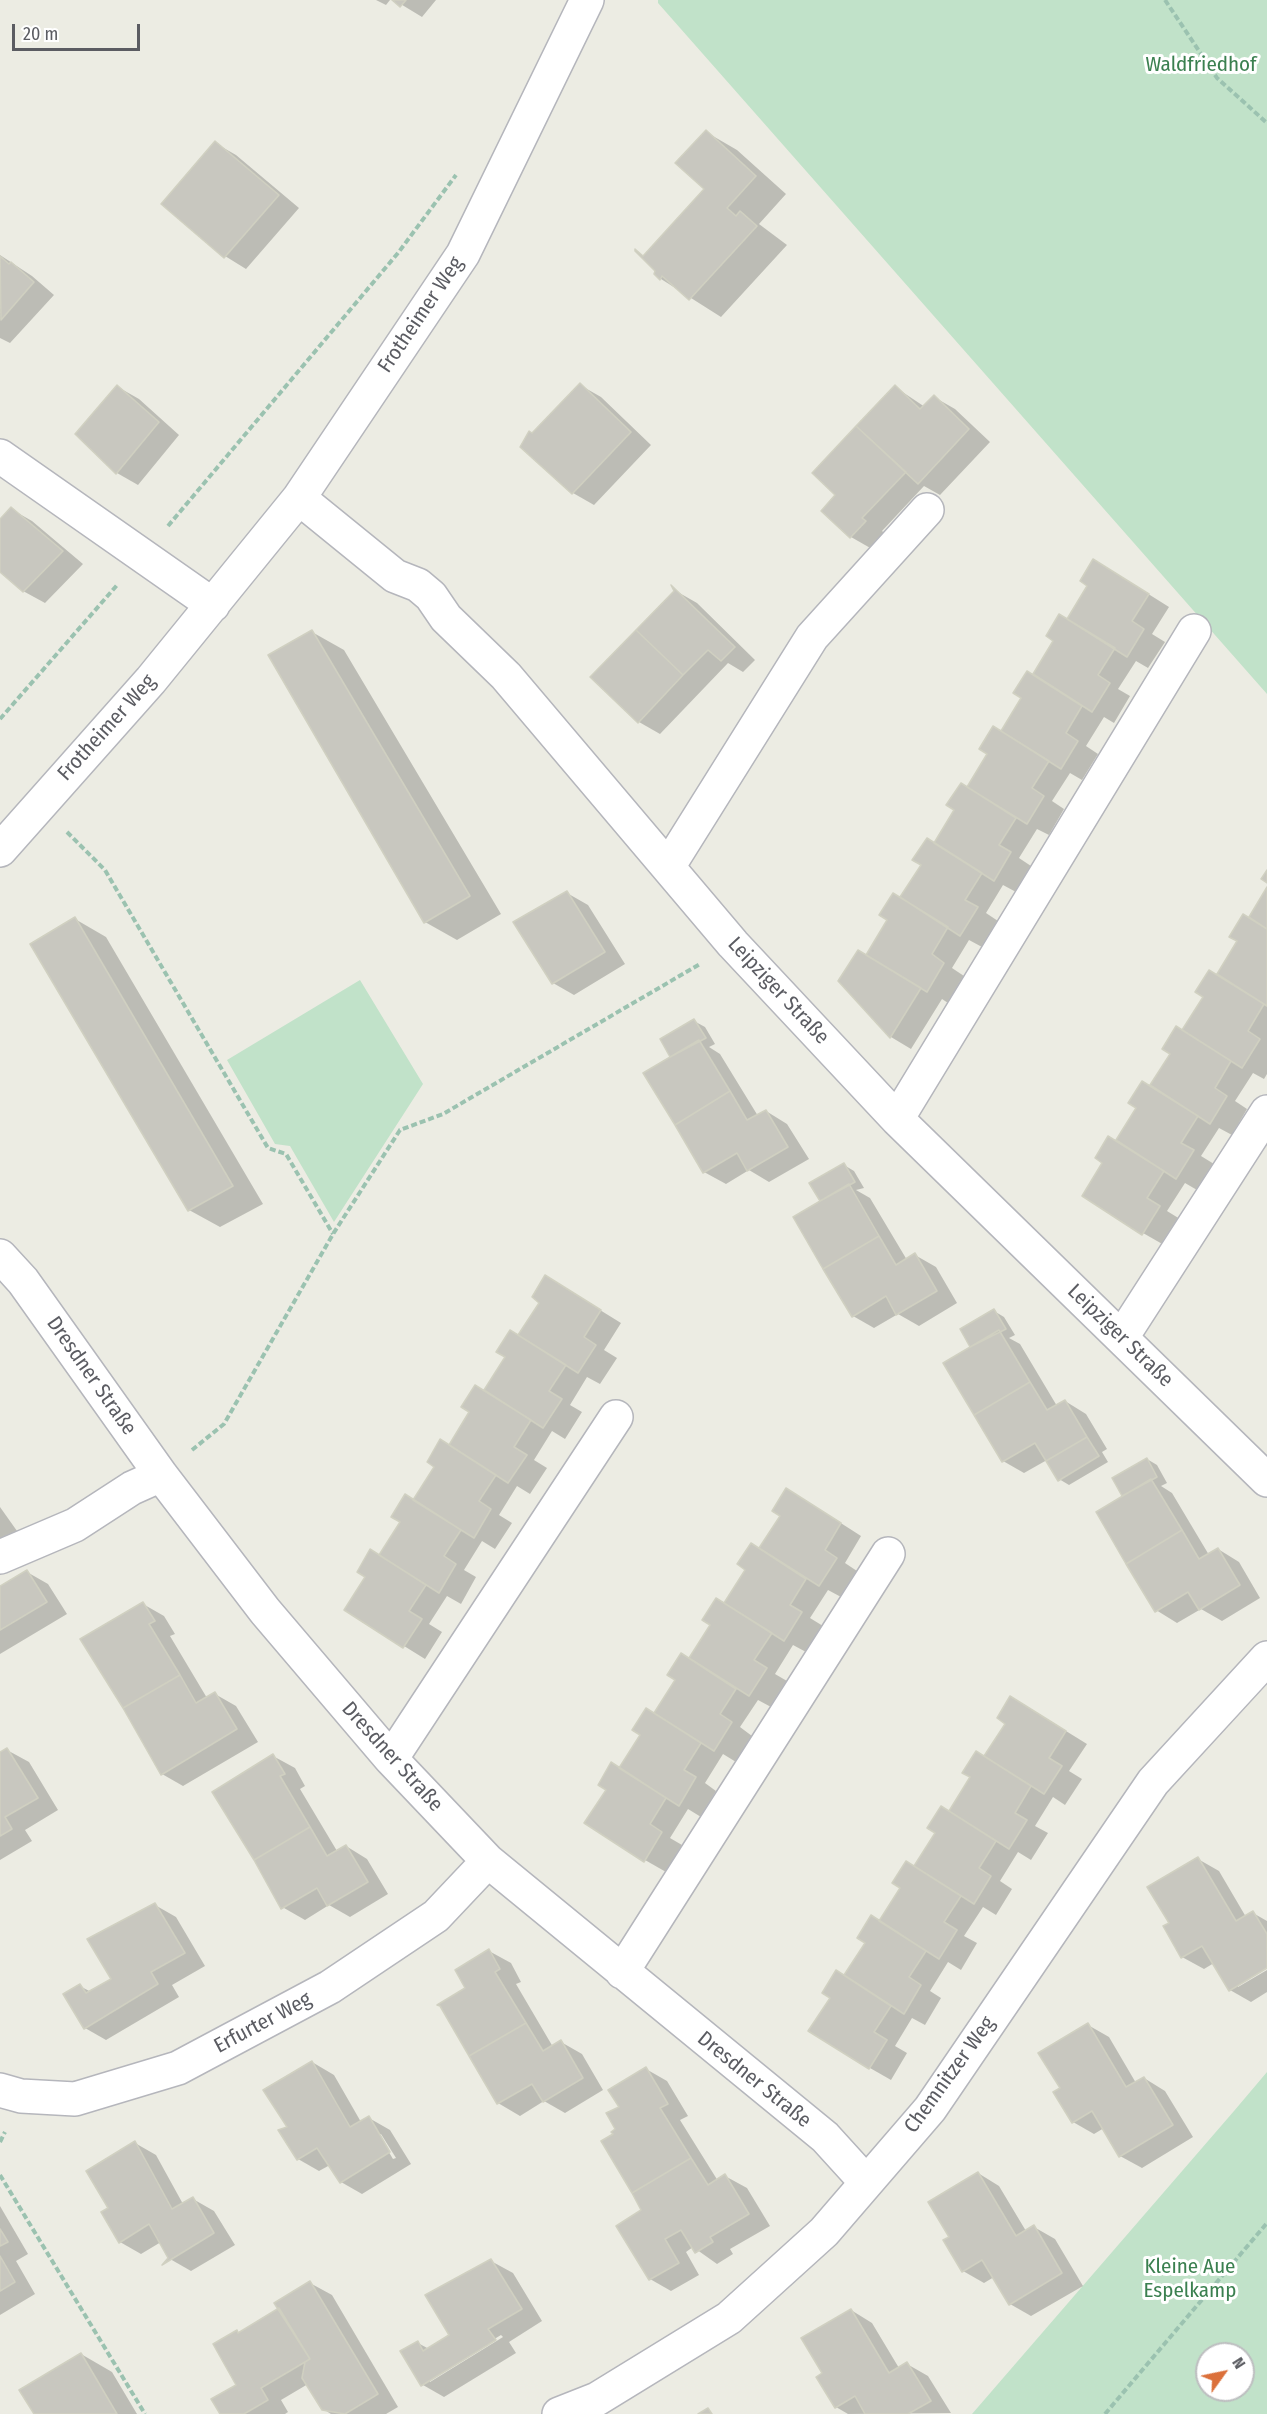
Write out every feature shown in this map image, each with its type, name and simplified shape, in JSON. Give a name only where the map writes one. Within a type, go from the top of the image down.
[{"type":"street","name":"Frotheimer Weg","points":[[0,850],[151,680],[299,498],[463,254],[587,0]]},
{"type":"street","points":[[0,456],[213,605]]},
{"type":"street","name":"Leipziger Straße","points":[[299,498],[395,576],[418,585],[431,596],[446,618],[506,676],[733,944],[897,1119],[1267,1480]]},
{"type":"street","points":[[668,867],[812,637],[927,510]]},
{"type":"street","points":[[897,1119],[1194,631]]},
{"type":"street","points":[[1122,1337],[1267,1112]]},
{"type":"street","name":"Dresdner Straße","points":[[0,1256],[23,1281],[161,1475],[265,1611],[391,1759],[488,1861],[825,2137],[866,2181]]},
{"type":"street","points":[[391,1759],[616,1417]]},
{"type":"street","points":[[0,1557],[75,1525],[132,1488],[161,1475]]},
{"type":"street","points":[[622,1972],[888,1554]]},
{"type":"street","name":"Chemnitzer Weg","points":[[559,2414],[597,2399],[729,2318],[824,2232],[930,2109],[1153,1782],[1267,1658]]},
{"type":"street","name":"Erfurter Weg","points":[[0,2090],[21,2096],[75,2099],[178,2068],[330,1987],[436,1916],[467,1886],[488,1861]]},
{"type":"path","points":[[1165,0],[1217,78],[1267,123]]},
{"type":"path","points":[[0,719],[143,556],[398,253],[462,167]]},
{"type":"path","points":[[40,804],[105,870],[268,1148],[285,1154],[333,1234]]},
{"type":"path","points":[[161,1475],[224,1424],[333,1234],[400,1131],[443,1114],[733,944]]},
{"type":"path","points":[[0,2175],[145,2414]]},
{"type":"path","points":[[1105,2414],[1267,2223]]},
{"type":"green space","name":"Waldfriedhof","points":[[658,0],[1267,0],[1267,694],[658,3]]},
{"type":"green space","points":[[360,980],[423,1084],[334,1222],[290,1146],[275,1144],[227,1060]]},
{"type":"green space","name":"Kleine Aue Espelkamp","points":[[1267,2072],[1267,2414],[972,2414],[1234,2111]]},
{"type":"building","points":[[392,0],[406,0],[400,7]]},
{"type":"building","points":[[706,130],[756,176],[727,208],[736,216],[740,211],[757,226],[689,300],[662,276],[660,280],[635,249],[643,256],[704,189],[675,163]]},
{"type":"building","points":[[215,141],[279,195],[224,258],[161,204]]},
{"type":"building","points":[[0,256],[9,264],[11,262],[34,282],[1,320]]},
{"type":"building","points":[[580,383],[631,432],[572,494],[520,447],[529,431],[532,433]]},
{"type":"building","points":[[117,385],[159,422],[116,474],[75,434]]},
{"type":"building","points":[[895,385],[920,409],[934,395],[969,429],[918,484],[856,426]]},
{"type":"building","points":[[856,426],[906,472],[862,518],[866,521],[850,538],[821,511],[835,495],[812,473]]},
{"type":"building","points":[[11,507],[63,551],[23,592],[0,572],[0,519]]},
{"type":"building","points":[[1093,559],[1149,594],[1132,621],[1144,629],[1127,657],[1067,619],[1087,586],[1080,581]]},
{"type":"building","points":[[671,585],[735,647],[721,661],[708,650],[683,675],[636,630],[674,591]]},
{"type":"building","points":[[1059,614],[1115,648],[1098,675],[1110,683],[1092,712],[1033,674],[1053,641],[1046,636]]},
{"type":"building","points":[[312,630],[470,896],[424,923],[268,655]]},
{"type":"building","points":[[636,630],[683,675],[638,723],[590,677]]},
{"type":"building","points":[[1027,671],[1082,706],[1066,733],[1078,741],[1061,769],[1001,731],[1021,698],[1013,693]]},
{"type":"building","points":[[993,726],[1049,761],[1032,788],[1044,796],[1027,824],[967,787],[987,754],[979,749]]},
{"type":"building","points":[[961,783],[1016,818],[999,845],[1011,852],[994,881],[934,843],[954,810],[946,805]]},
{"type":"building","points":[[927,838],[982,873],[965,900],[978,907],[960,936],[900,897],[921,865],[912,860]]},
{"type":"building","points":[[1267,870],[1267,883],[1261,879]]},
{"type":"building","points":[[1267,887],[1267,929],[1249,917]]},
{"type":"building","points":[[567,891],[605,952],[552,984],[513,922]]},
{"type":"building","points":[[893,893],[948,927],[932,954],[944,963],[927,992],[866,955],[887,920],[879,915]]},
{"type":"building","points":[[1243,914],[1267,929],[1267,1006],[1217,974],[1237,941],[1229,937]]},
{"type":"building","points":[[75,917],[233,1186],[188,1211],[30,944]]},
{"type":"building","points":[[858,950],[921,988],[890,1038],[838,981]]},
{"type":"building","points":[[1209,970],[1264,1004],[1248,1031],[1260,1039],[1242,1068],[1182,1030],[1203,997],[1195,992]]},
{"type":"building","points":[[694,1019],[706,1038],[670,1057],[660,1039]]},
{"type":"building","points":[[1176,1026],[1231,1061],[1215,1088],[1227,1096],[1210,1124],[1150,1085],[1170,1054],[1162,1049]]},
{"type":"building","points":[[699,1040],[730,1091],[675,1125],[643,1073]]},
{"type":"building","points":[[1142,1081],[1198,1116],[1181,1143],[1194,1150],[1176,1179],[1116,1140],[1136,1108],[1128,1103]]},
{"type":"building","points":[[730,1091],[747,1120],[766,1110],[788,1147],[747,1171],[737,1153],[703,1173],[675,1125]]},
{"type":"building","points":[[1108,1136],[1164,1171],[1147,1198],[1160,1206],[1142,1235],[1082,1196],[1102,1163],[1095,1158]]},
{"type":"building","points":[[844,1163],[855,1182],[820,1201],[809,1183]]},
{"type":"building","points":[[849,1184],[879,1236],[823,1269],[793,1217]]},
{"type":"building","points":[[879,1236],[896,1265],[915,1253],[937,1291],[896,1315],[886,1296],[852,1317],[823,1269]]},
{"type":"building","points":[[545,1275],[601,1310],[584,1337],[596,1345],[578,1373],[518,1335],[539,1303],[532,1297]]},
{"type":"building","points":[[994,1309],[1006,1329],[970,1347],[960,1329]]},
{"type":"building","points":[[510,1330],[566,1365],[549,1391],[562,1399],[543,1428],[484,1390],[505,1357],[496,1352]]},
{"type":"building","points":[[999,1330],[1030,1382],[974,1415],[943,1363]]},
{"type":"building","points":[[1030,1382],[1047,1410],[1065,1400],[1087,1437],[1046,1461],[1035,1443],[1002,1462],[974,1415]]},
{"type":"building","points":[[475,1385],[531,1420],[514,1447],[527,1455],[508,1483],[449,1445],[469,1412],[461,1407]]},
{"type":"building","points":[[1087,1437],[1099,1456],[1058,1481],[1046,1461]]},
{"type":"building","points":[[440,1439],[496,1475],[479,1501],[491,1509],[474,1538],[413,1500],[434,1467],[427,1462]]},
{"type":"building","points":[[1147,1458],[1157,1477],[1122,1496],[1112,1478]]},
{"type":"building","points":[[1151,1479],[1182,1530],[1126,1564],[1096,1512]]},
{"type":"building","points":[[786,1488],[841,1523],[825,1550],[837,1558],[819,1586],[759,1548],[780,1516],[772,1511]]},
{"type":"building","points":[[405,1494],[461,1530],[444,1556],[456,1564],[439,1593],[379,1555],[400,1522],[391,1517]]},
{"type":"building","points":[[1182,1530],[1199,1559],[1218,1548],[1240,1585],[1199,1610],[1188,1592],[1155,1612],[1126,1564]]},
{"type":"building","points":[[751,1543],[806,1579],[790,1605],[802,1612],[784,1641],[724,1603],[745,1570],[737,1564]]},
{"type":"building","points":[[370,1549],[426,1585],[409,1611],[422,1619],[403,1648],[344,1610],[365,1577],[357,1572]]},
{"type":"building","points":[[27,1570],[47,1602],[0,1630],[0,1586]]},
{"type":"building","points":[[716,1598],[772,1633],[754,1660],[767,1668],[749,1696],[689,1658],[710,1625],[702,1620]]},
{"type":"building","points":[[143,1602],[155,1621],[149,1624],[180,1675],[123,1708],[80,1639]]},
{"type":"building","points":[[681,1653],[736,1689],[720,1714],[732,1722],[714,1751],[654,1713],[675,1680],[667,1675]]},
{"type":"building","points":[[180,1675],[196,1703],[215,1692],[237,1729],[161,1775],[123,1708]]},
{"type":"building","points":[[1010,1696],[1066,1731],[1049,1758],[1062,1766],[1044,1794],[984,1756],[1005,1724],[997,1718]]},
{"type":"building","points":[[646,1708],[701,1743],[684,1770],[696,1777],[679,1806],[619,1768],[640,1735],[632,1730]]},
{"type":"building","points":[[7,1748],[38,1798],[5,1817],[12,1829],[0,1836],[0,1752]]},
{"type":"building","points":[[976,1751],[1031,1786],[1015,1813],[1027,1820],[1009,1849],[949,1811],[970,1777],[962,1773]]},
{"type":"building","points":[[273,1754],[285,1774],[280,1776],[310,1827],[254,1860],[212,1792]]},
{"type":"building","points":[[611,1762],[666,1798],[650,1824],[662,1832],[644,1862],[584,1823],[606,1790],[598,1785]]},
{"type":"building","points":[[941,1806],[996,1841],[979,1868],[991,1876],[974,1904],[914,1866],[935,1833],[927,1828]]},
{"type":"building","points":[[310,1827],[327,1856],[346,1845],[368,1882],[327,1906],[317,1888],[281,1909],[254,1860]]},
{"type":"building","points":[[1198,1857],[1236,1921],[1253,1911],[1267,1934],[1267,1968],[1229,1991],[1202,1946],[1181,1958],[1163,1926],[1169,1923],[1147,1887]]},
{"type":"building","points":[[906,1861],[961,1896],[944,1922],[957,1930],[939,1959],[879,1921],[900,1888],[892,1883]]},
{"type":"building","points":[[155,1903],[185,1953],[151,1972],[158,1984],[84,2029],[63,1994],[80,1984],[86,1993],[111,1979],[87,1939]]},
{"type":"building","points":[[871,1915],[926,1951],[909,1977],[921,1985],[904,2014],[844,1975],[865,1943],[857,1938]]},
{"type":"building","points":[[489,1949],[500,1969],[495,1972],[526,2023],[469,2056],[440,2006],[437,2005],[465,1988],[455,1970]]},
{"type":"building","points":[[836,1970],[891,2006],[874,2032],[887,2040],[869,2069],[808,2031],[830,1998],[822,1993]]},
{"type":"building","points":[[526,2023],[543,2051],[561,2040],[583,2078],[543,2102],[532,2084],[497,2104],[469,2056]]},
{"type":"building","points":[[1088,2023],[1126,2087],[1144,2077],[1173,2125],[1119,2157],[1092,2111],[1072,2123],[1053,2092],[1060,2088],[1038,2053]]},
{"type":"building","points":[[312,2061],[350,2127],[369,2116],[390,2152],[340,2183],[317,2148],[297,2160],[278,2130],[287,2127],[263,2090]]},
{"type":"building","points":[[646,2067],[668,2104],[660,2108],[691,2158],[632,2193],[601,2141],[613,2134],[611,2132],[615,2129],[606,2113],[619,2107],[608,2090]]},
{"type":"building","points":[[135,2141],[172,2209],[193,2197],[214,2233],[162,2265],[168,2258],[149,2224],[119,2243],[101,2212],[108,2208],[86,2171]]},
{"type":"building","points":[[691,2158],[708,2185],[725,2174],[749,2214],[710,2237],[713,2242],[695,2253],[681,2230],[665,2239],[679,2263],[649,2280],[616,2226],[641,2210],[632,2193]]},
{"type":"building","points":[[978,2172],[1016,2236],[1034,2225],[1062,2273],[1009,2305],[982,2260],[962,2272],[943,2240],[949,2237],[928,2202]]},
{"type":"building","points":[[0,2229],[8,2242],[0,2246]]},
{"type":"building","points":[[0,2256],[15,2282],[0,2291]]},
{"type":"building","points":[[491,2259],[522,2309],[488,2329],[496,2340],[421,2386],[400,2351],[418,2341],[423,2351],[449,2335],[425,2295]]},
{"type":"building","points":[[310,2281],[378,2394],[345,2414],[322,2410],[302,2378],[305,2362],[310,2359],[274,2303]]},
{"type":"building","points":[[279,2308],[310,2359],[261,2388],[268,2400],[244,2414],[220,2414],[211,2399],[236,2385],[213,2344],[237,2330],[238,2333]]},
{"type":"building","points":[[851,2309],[889,2373],[907,2362],[931,2401],[908,2414],[865,2414],[855,2396],[835,2408],[816,2377],[822,2373],[801,2338]]},
{"type":"building","points":[[81,2353],[117,2414],[34,2414],[19,2390]]},
{"type":"building","points":[[708,2408],[712,2414],[698,2414]]}]
